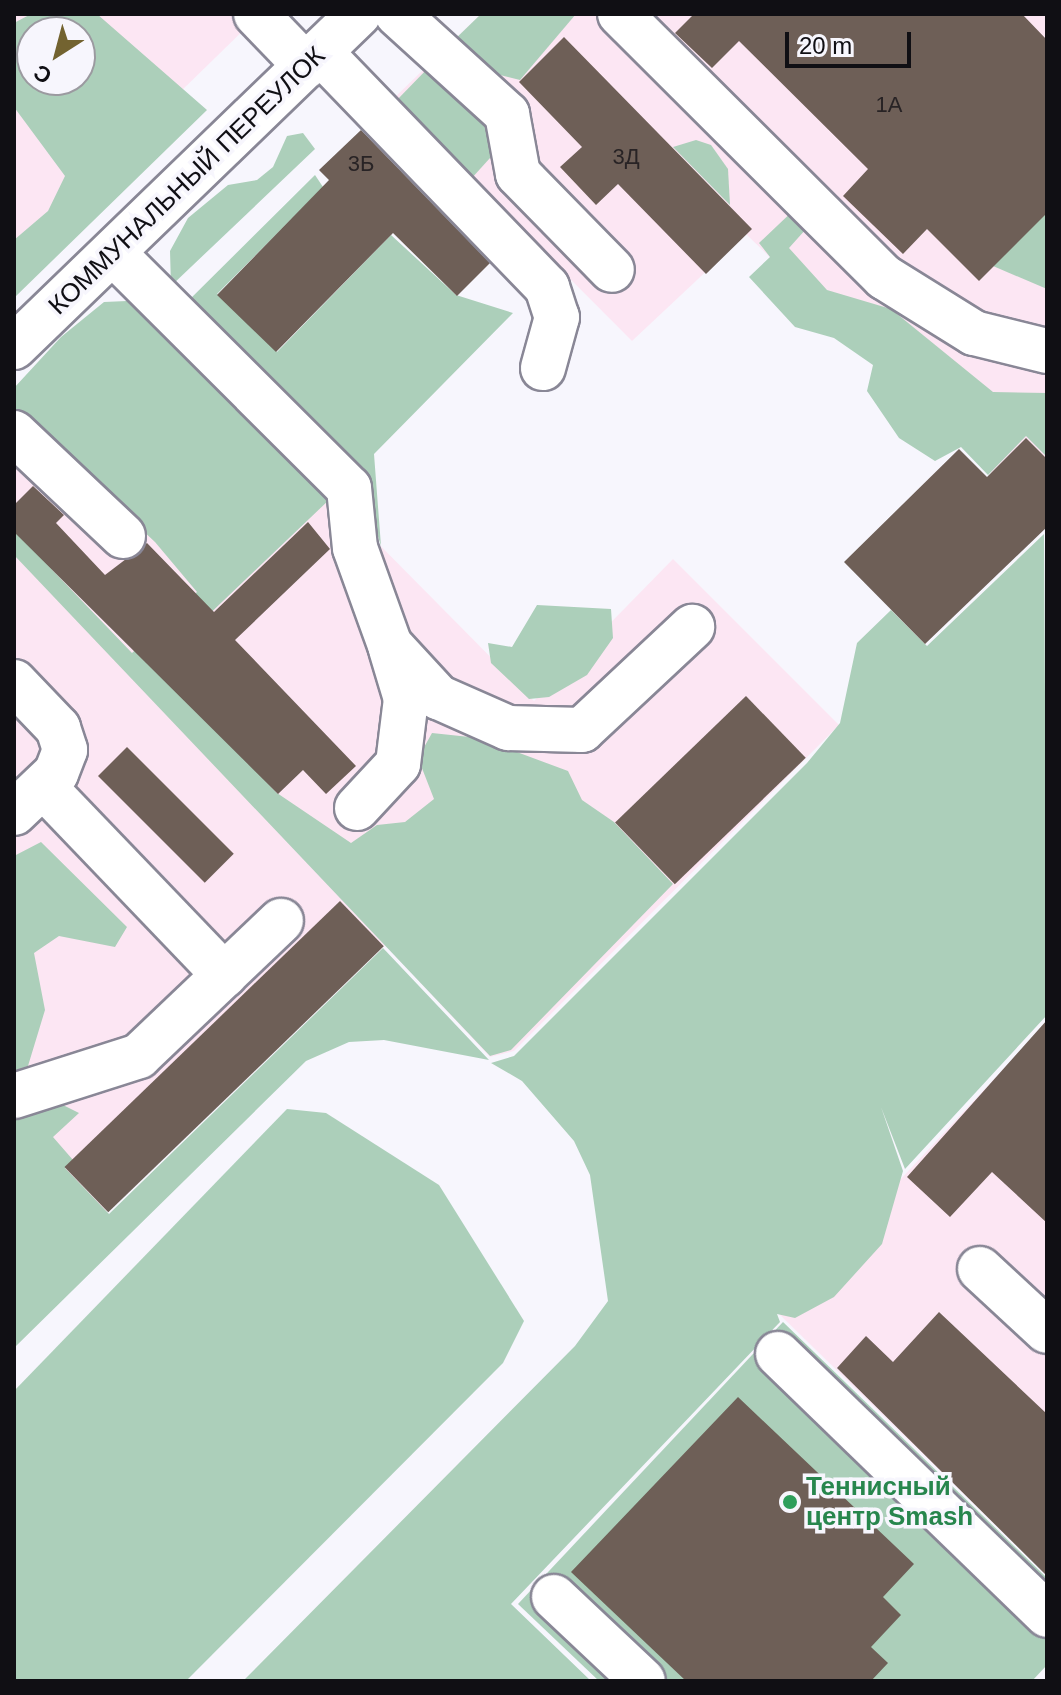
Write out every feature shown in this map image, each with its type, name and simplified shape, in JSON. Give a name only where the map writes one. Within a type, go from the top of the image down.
[{"type":"street","points":[[256,14],[327,36],[547,287],[557,317],[543,368]]},
{"type":"street","points":[[397,14],[507,114],[518,174],[612,270]]},
{"type":"street","points":[[620,14],[884,277],[974,333],[1047,351]]},
{"type":"street","name":"КОММУНАЛЬНЫЙ ПЕРЕУЛОК","points":[[14,347],[113,253],[327,36]]},
{"type":"street","points":[[113,253],[349,488],[355,548],[406,699],[398,764],[357,808]]},
{"type":"street","points":[[14,433],[123,536]]},
{"type":"street","points":[[390,645],[438,697],[508,728],[582,730],[692,627]]},
{"type":"street","points":[[14,682],[58,728],[65,750],[28,800],[224,975]]},
{"type":"street","points":[[14,1096],[139,1056],[281,921]]},
{"type":"street","points":[[980,1269],[1047,1331]]},
{"type":"street","points":[[778,1354],[1047,1615]]},
{"type":"street","points":[[554,1597],[643,1681]]},
{"type":"shaded area","points":[[14,14],[260,14],[14,254]]},
{"type":"shaded area","points":[[481,14],[1047,14],[1047,527],[746,234],[632,341],[392,100]]},
{"type":"shaded area","points":[[160,323],[534,701],[673,559],[839,725],[514,1051],[490,1057],[385,945],[14,1299],[14,467]]},
{"type":"shaded area","points":[[1047,1022],[1047,1575],[777,1312]]},
{"type":"green space","points":[[97,14],[207,110],[14,298],[14,240],[48,211],[65,176],[14,107],[14,23],[16,96],[96,96],[96,16],[27,16]]},
{"type":"green space","points":[[481,14],[576,14],[520,80],[484,71],[449,45]]},
{"type":"green space","points":[[430,66],[491,134],[490,158],[471,179],[396,101]]},
{"type":"green space","points":[[303,133],[315,149],[171,286],[170,251],[188,218],[228,185],[257,180],[273,167],[287,136]]},
{"type":"green space","points":[[696,140],[711,145],[728,169],[730,205],[673,147]]},
{"type":"green space","points":[[315,175],[323,187],[217,294],[277,352],[391,235],[456,295],[513,313],[374,454],[381,546],[360,478],[181,308]]},
{"type":"green space","points":[[798,206],[815,219],[789,248],[827,290],[891,309],[993,392],[1047,393],[1047,457],[1026,436],[988,475],[961,447],[935,461],[899,438],[867,391],[873,365],[834,338],[795,327],[749,277],[770,257],[759,243]]},
{"type":"green space","points":[[1047,212],[1047,289],[993,266]]},
{"type":"green space","points":[[127,301],[160,324],[331,498],[155,666],[277,793],[351,843],[377,825],[405,822],[434,799],[418,758],[432,733],[479,738],[568,771],[582,800],[614,822],[673,884],[511,1050],[490,1056],[14,555],[14,530],[132,653],[197,592],[155,542],[14,410],[14,388],[61,337],[104,302]]},
{"type":"green space","points":[[1044,534],[1047,1015],[905,1169],[881,1107],[903,1171],[882,1244],[834,1297],[795,1318],[777,1314],[780,1322],[511,1604],[591,1681],[243,1681],[575,1346],[608,1301],[590,1175],[574,1141],[522,1081],[491,1063],[514,1056],[807,763],[840,723],[857,643],[891,610],[927,646]]},
{"type":"green space","points":[[537,605],[611,609],[613,638],[587,675],[549,697],[529,699],[491,663],[488,643],[512,647]]},
{"type":"green space","points":[[41,842],[127,927],[115,947],[59,936],[34,953],[45,1010],[28,1066],[14,1071],[14,856]]},
{"type":"green space","points":[[383,948],[489,1060],[384,1040],[349,1042],[306,1061],[14,1348],[14,1112],[59,1103],[79,1113],[53,1137],[73,1160],[65,1168],[109,1214]]},
{"type":"green space","points":[[287,1109],[326,1113],[439,1185],[524,1321],[503,1363],[186,1681],[14,1681],[14,1391]]},
{"type":"green space","name":"Теннисный центр Smash","points":[[783,1322],[1047,1578],[1047,1665],[1032,1681],[599,1681],[518,1604]]},
{"type":"building","points":[[694,14],[1022,14],[1047,40],[1047,213],[979,281],[927,229],[903,254],[843,196],[868,169],[739,41],[712,68],[675,33]]},
{"type":"building","points":[[564,37],[752,229],[706,274],[618,184],[596,205],[560,167],[582,147],[519,82]]},
{"type":"building","points":[[361,130],[490,263],[457,296],[393,233],[276,352],[217,295],[329,180],[319,170]]},
{"type":"building","points":[[1026,438],[1047,459],[1047,527],[925,644],[844,562],[959,449],[987,477]]},
{"type":"building","points":[[33,486],[64,515],[56,523],[105,575],[147,543],[214,612],[308,522],[330,549],[235,640],[356,766],[326,794],[303,770],[278,794],[14,532],[14,505]]},
{"type":"building","points":[[746,696],[806,758],[675,884],[615,822]]},
{"type":"building","points":[[127,747],[234,854],[205,883],[98,776]]},
{"type":"building","points":[[340,901],[384,946],[108,1212],[64,1167]]},
{"type":"building","points":[[1047,1020],[1047,1223],[992,1172],[950,1217],[907,1177]]},
{"type":"building","points":[[939,1312],[1047,1414],[1047,1576],[837,1368],[866,1336],[893,1362]]},
{"type":"building","points":[[738,1397],[914,1564],[883,1597],[901,1615],[871,1647],[888,1663],[871,1681],[686,1681],[571,1572]]},
{"type":"place","name":"Теннисный центр Smash","points":[[790,1502]]}]
